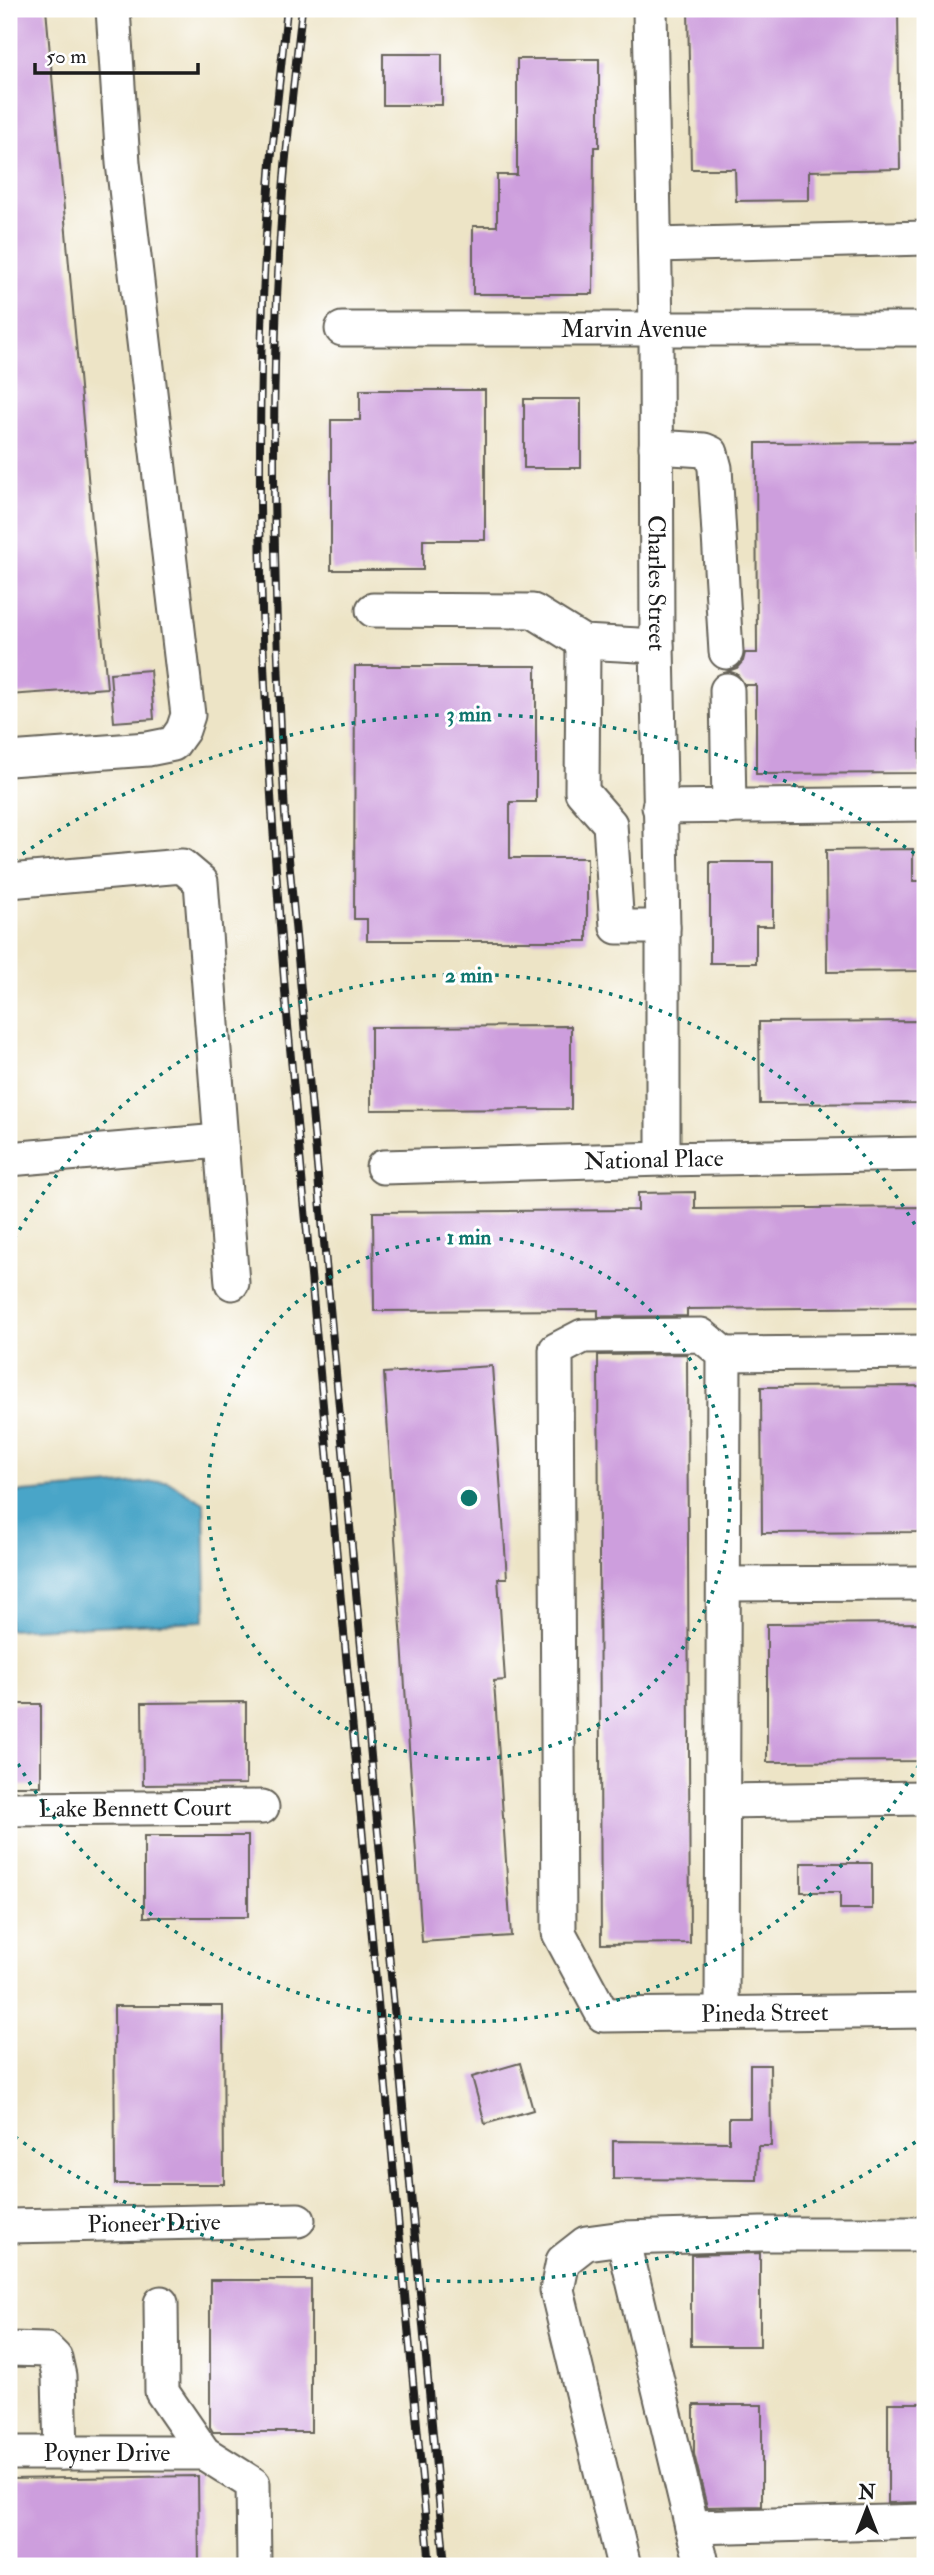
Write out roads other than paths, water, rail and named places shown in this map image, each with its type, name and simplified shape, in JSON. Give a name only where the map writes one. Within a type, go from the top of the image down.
[{"type":"street","points":[[9,760],[148,749],[173,744],[183,730],[188,715],[123,163],[113,9]]},
{"type":"street","name":"Charles Street","points":[[650,9],[656,330],[659,815],[663,927],[663,1159]]},
{"type":"street","points":[[654,245],[925,238]]},
{"type":"street","name":"Marvin Avenue","points":[[342,329],[925,329]]},
{"type":"street","points":[[656,447],[704,450],[711,453],[715,468],[726,652]]},
{"type":"street","points":[[373,610],[533,611],[583,642],[657,646]]},
{"type":"street","points":[[583,642],[582,792],[610,824],[617,927],[663,927]]},
{"type":"street","points":[[727,690],[729,807]]},
{"type":"street","points":[[610,824],[729,807],[925,804]]},
{"type":"street","points":[[9,881],[182,866],[201,882],[232,1283]]},
{"type":"street","points":[[9,1159],[219,1140]]},
{"type":"street","name":"National Place","points":[[383,1167],[925,1154]]},
{"type":"street","name":"Pineda Street","points":[[724,1354],[701,1335],[583,1336],[556,1350],[559,1933],[603,2015],[925,2011]]},
{"type":"street","points":[[722,2014],[724,1354],[925,1352]]},
{"type":"street","points":[[724,1584],[925,1583]]},
{"type":"street","points":[[724,1801],[925,1798]]},
{"type":"street","name":"Lake Bennett Court","points":[[9,1809],[262,1807]]},
{"type":"street","name":"Pioneer Drive","points":[[9,2226],[298,2220]]},
{"type":"street","points":[[624,2566],[557,2290],[563,2261],[586,2243],[623,2238],[761,2234],[925,2235]]},
{"type":"street","points":[[623,2238],[703,2566]]},
{"type":"street","points":[[161,2302],[162,2392],[204,2453],[253,2484],[254,2566]]},
{"type":"street","points":[[9,2349],[47,2350],[55,2358],[59,2376],[61,2453]]},
{"type":"street","name":"Poyner Drive","points":[[9,2453],[204,2453]]},
{"type":"street","points":[[692,2527],[925,2521]]},
{"type":"water","points":[[167,1481],[204,1503],[206,1606],[203,1621],[9,1630],[9,1493]]},
{"type":"railway","points":[[287,9],[271,162],[261,350],[260,532],[267,734],[286,1004],[430,2566]]},
{"type":"railway","points":[[302,9],[279,248],[274,410],[275,572],[285,815],[445,2566]]}]
